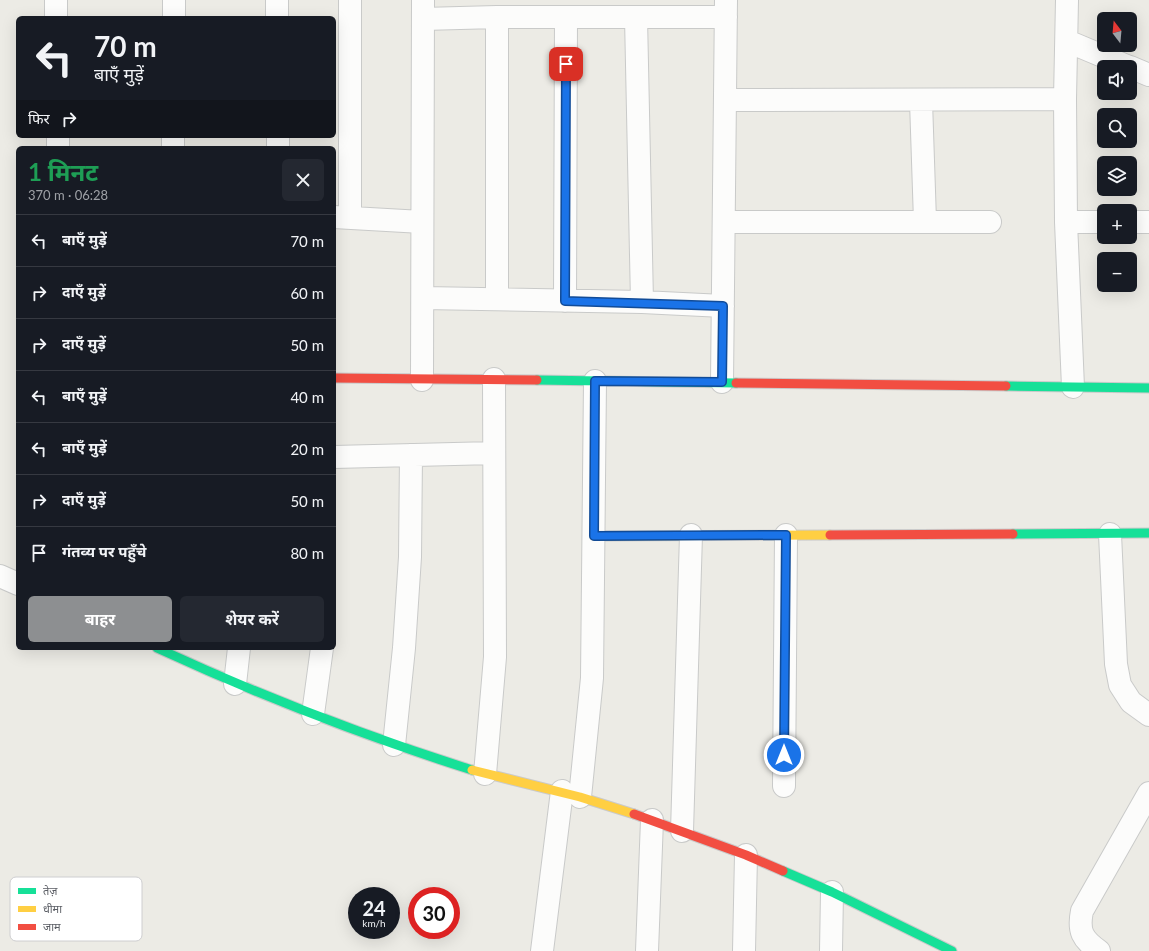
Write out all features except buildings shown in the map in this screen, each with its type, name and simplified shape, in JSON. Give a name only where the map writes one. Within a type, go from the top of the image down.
[{"type":"street","points":[[56,0],[56,16]]},
{"type":"street","points":[[174,0],[174,16]]},
{"type":"street","points":[[277,0],[277,16]]},
{"type":"street","points":[[350,0],[342,217],[422,222]]},
{"type":"street","points":[[1067,0],[1065,99],[1066,222],[1073,387]]},
{"type":"street","points":[[422,380],[423,10],[497,17],[636,17],[726,9],[722,382]]},
{"type":"street","points":[[497,17],[497,299]]},
{"type":"street","points":[[565,301],[566,17]]},
{"type":"street","points":[[636,17],[642,302]]},
{"type":"street","points":[[1067,41],[1113,60]]},
{"type":"street","points":[[1137,70],[1149,75]]},
{"type":"street","points":[[725,100],[1065,99]]},
{"type":"street","points":[[922,100],[925,221]]},
{"type":"street","points":[[724,222],[990,222]]},
{"type":"street","points":[[1066,222],[1097,222]]},
{"type":"street","points":[[1137,222],[1149,222]]},
{"type":"street","points":[[423,298],[642,302],[723,306]]},
{"type":"street","points":[[336,378],[1149,388]]},
{"type":"street","points":[[485,774],[495,657],[494,379]]},
{"type":"street","points":[[542,951],[592,678],[595,381]]},
{"type":"street","points":[[336,457],[494,453]]},
{"type":"street","points":[[394,745],[404,648],[410,558],[411,455]]},
{"type":"street","points":[[594,536],[1149,533]]},
{"type":"street","points":[[1110,534],[1116,664],[1120,685],[1130,702],[1149,715]]},
{"type":"street","points":[[682,831],[691,535]]},
{"type":"street","points":[[784,786],[786,535]]},
{"type":"street","points":[[0,576],[16,583]]},
{"type":"street","points":[[160,650],[235,684],[394,745],[485,774],[571,794],[652,820],[746,855],[832,892],[952,951]]},
{"type":"street","points":[[235,684],[239,650]]},
{"type":"street","points":[[313,714],[322,650]]},
{"type":"street","points":[[1099,951],[1083,937],[1080,924],[1082,911],[1149,793]]},
{"type":"street","points":[[648,951],[652,820]]},
{"type":"street","points":[[744,951],[746,855]]},
{"type":"street","points":[[831,951],[832,892]]},
{"type":"traffic: fast","points":[[537,380],[736,383]]},
{"type":"traffic: fast","points":[[1006,386],[1149,388]]},
{"type":"traffic: fast","points":[[1013,534],[1149,533]]},
{"type":"traffic: fast","points":[[161,650],[312,714],[472,770]]},
{"type":"traffic: fast","points":[[783,871],[832,892],[952,951]]},
{"type":"traffic: slow","points":[[594,536],[830,535]]},
{"type":"traffic: slow","points":[[472,770],[580,797],[634,814]]},
{"type":"traffic: jam","points":[[336,378],[537,380]]},
{"type":"traffic: jam","points":[[736,383],[1006,386]]},
{"type":"traffic: jam","points":[[830,535],[1013,534]]},
{"type":"traffic: jam","points":[[634,814],[746,855],[783,871]]},
{"type":"route","points":[[566,64],[565,301],[642,302],[723,306],[722,382],[595,381],[594,536],[786,535],[784,755]]}]
